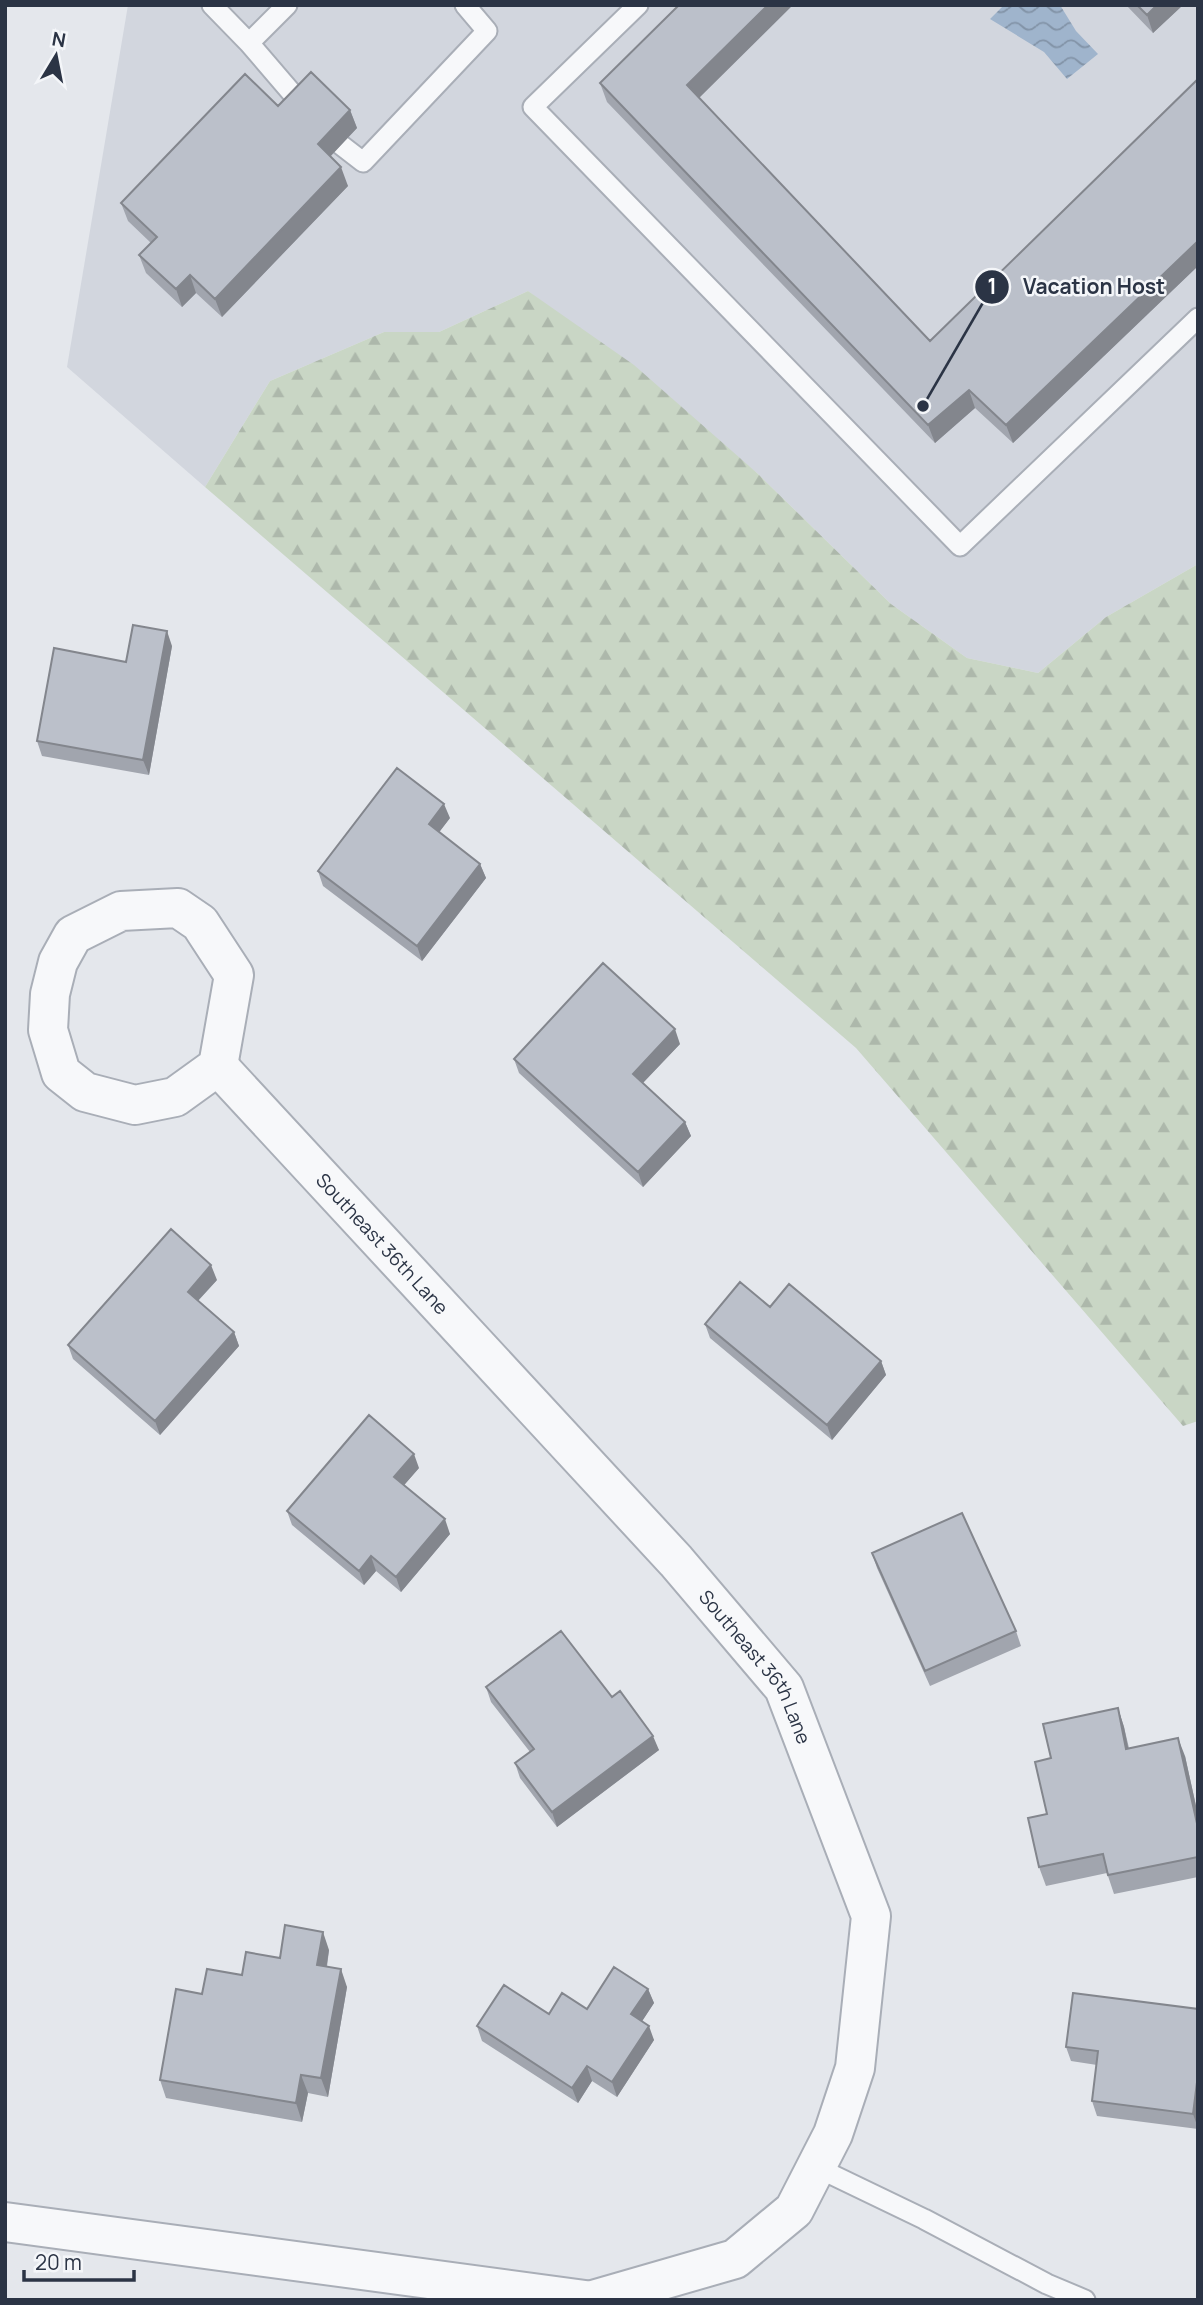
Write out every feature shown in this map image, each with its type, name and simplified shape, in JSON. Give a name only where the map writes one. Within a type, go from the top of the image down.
[{"type":"street","points":[[178,908],[200,923],[234,975],[218,1066],[175,1097],[135,1105],[85,1092],[61,1073],[48,1030],[50,994],[58,962],[73,935],[121,911],[178,908]]},
{"type":"street","name":"Southeast 36th Lane","points":[[218,1066],[676,1561],[784,1688],[871,1916],[855,2068],[833,2134],[793,2210],[735,2259],[593,2300]]},
{"type":"street","points":[[5,2222],[585,2300]]},
{"type":"lane","points":[[212,5],[303,106]]},
{"type":"lane","points":[[248,43],[287,5]]},
{"type":"lane","points":[[341,145],[363,162],[487,31],[465,5]]},
{"type":"lane","points":[[638,5],[533,107],[960,546],[1198,318]]},
{"type":"lane","points":[[816,2167],[924,2219],[1047,2284],[1085,2300]]},
{"type":"shaded area","points":[[128,5],[1198,5],[1198,564],[1106,617],[1038,673],[967,658],[891,604],[757,473],[528,291],[439,332],[384,332],[270,381],[205,487],[67,367]]},
{"type":"green space","points":[[528,291],[634,365],[757,473],[891,604],[967,658],[1038,673],[1106,617],[1198,564],[1198,1421],[1183,1426],[856,1048],[205,487],[270,381],[384,332],[439,332]]},
{"type":"water","points":[[1004,5],[1060,5],[1076,31],[1098,54],[1067,79],[1044,52],[990,19]]},
{"type":"building","points":[[679,5],[768,5],[687,85],[930,341],[1198,79],[1198,241],[1006,425],[969,390],[928,425],[600,83]]},
{"type":"building","points":[[1137,5],[1157,5],[1147,15]]},
{"type":"building","points":[[311,72],[350,110],[318,144],[341,167],[215,299],[190,275],[176,289],[139,255],[157,237],[121,203],[245,74],[278,106]]},
{"type":"building","points":[[133,625],[167,631],[143,760],[37,741],[54,648],[126,662]]},
{"type":"building","points":[[397,768],[444,804],[429,824],[480,864],[417,946],[318,871]]},
{"type":"building","points":[[603,963],[675,1029],[633,1074],[685,1122],[638,1172],[514,1059]]},
{"type":"building","points":[[171,1229],[211,1265],[188,1292],[234,1332],[155,1421],[68,1345]]},
{"type":"building","points":[[740,1282],[770,1307],[789,1284],[881,1361],[827,1425],[705,1324]]},
{"type":"building","points":[[369,1415],[414,1454],[394,1477],[445,1519],[396,1577],[371,1556],[359,1571],[287,1511]]},
{"type":"building","points":[[962,1513],[1016,1631],[925,1671],[872,1553]]},
{"type":"building","points":[[561,1631],[612,1697],[620,1691],[653,1736],[552,1812],[515,1763],[534,1749],[486,1687]]},
{"type":"building","points":[[1118,1708],[1126,1749],[1178,1738],[1198,1828],[1198,1857],[1108,1875],[1103,1854],[1039,1867],[1028,1818],[1047,1814],[1035,1762],[1051,1758],[1043,1724]]},
{"type":"building","points":[[285,1925],[323,1932],[317,1965],[341,1969],[321,2078],[301,2075],[296,2103],[160,2080],[176,1989],[202,1994],[207,1969],[242,1975],[246,1952],[280,1958]]},
{"type":"building","points":[[614,1967],[648,1989],[631,2014],[649,2026],[612,2082],[587,2066],[572,2088],[477,2026],[504,1985],[549,2014],[562,1993],[587,2009]]},
{"type":"building","points":[[1073,1993],[1198,2009],[1198,2074],[1193,2114],[1092,2101],[1098,2051],[1066,2047]]},
{"type":"place","name":"Vacation Host","points":[[923,406]]}]
